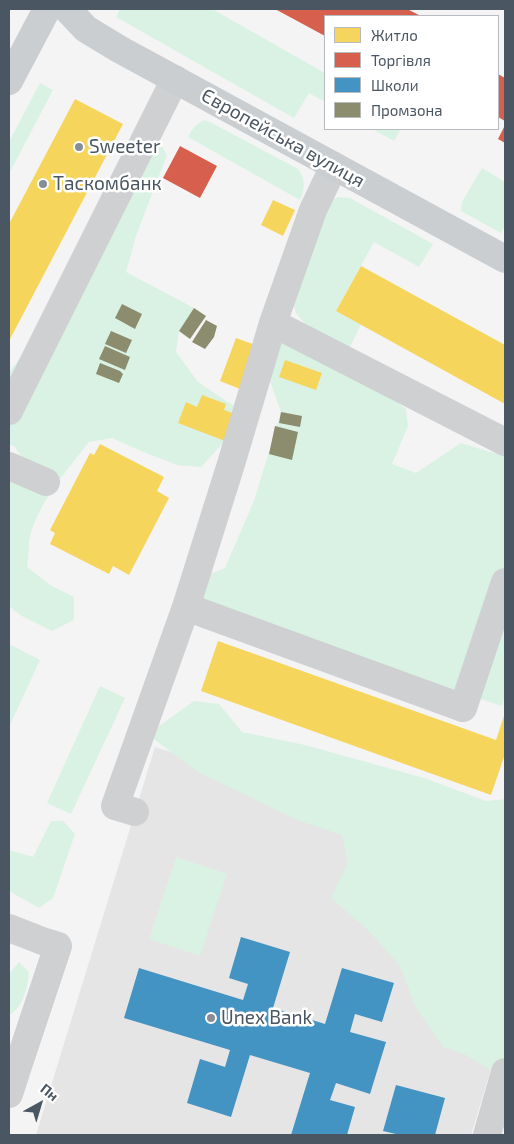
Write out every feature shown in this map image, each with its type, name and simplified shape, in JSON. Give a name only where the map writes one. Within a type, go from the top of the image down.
[{"type":"main road","points":[[9,81],[47,9]]},
{"type":"main road","name":"Європейська вулиця","points":[[66,9],[86,28],[119,49],[505,259]]},
{"type":"lane","points":[[9,411],[175,79]]},
{"type":"lane","points":[[135,812],[115,806],[186,607],[273,323],[313,210],[334,166]]},
{"type":"lane","points":[[273,323],[505,442]]},
{"type":"lane","points":[[9,466],[46,482]]},
{"type":"lane","points":[[186,607],[463,708],[505,582]]},
{"type":"lane","points":[[9,928],[58,946],[13,1064],[9,1094]]},
{"type":"lane","points":[[487,1135],[505,1072]]},
{"type":"shaded area","points":[[155,747],[505,856],[505,1023],[471,1135],[36,1135]]},
{"type":"green space","points":[[120,9],[212,9],[324,72],[324,101],[309,93],[294,118],[116,17]]},
{"type":"green space","points":[[40,83],[53,90],[9,174],[9,142]]},
{"type":"green space","points":[[204,120],[298,169],[304,184],[300,200],[188,137],[194,127]]},
{"type":"green space","points":[[374,130],[400,130],[394,141]]},
{"type":"green space","points":[[155,134],[167,155],[136,236],[126,272],[194,308],[179,331],[176,352],[198,382],[238,409],[225,441],[201,467],[177,465],[112,438],[89,442],[64,473],[42,507],[30,536],[27,567],[50,585],[74,597],[74,620],[52,631],[20,615],[9,606],[9,479],[24,461],[15,447],[9,444],[9,372],[27,350]]},
{"type":"green space","points":[[482,168],[505,182],[505,226],[501,233],[461,211],[462,202]]},
{"type":"green space","points":[[338,197],[350,198],[433,244],[419,267],[374,242],[336,311],[361,324],[348,351],[310,330],[296,313],[292,299],[302,270],[332,200]]},
{"type":"green space","points":[[280,337],[377,389],[406,409],[408,426],[392,464],[416,473],[461,443],[505,455],[505,696],[502,706],[213,612],[201,606],[207,575],[225,568],[254,501],[281,412],[269,378]]},
{"type":"green space","points":[[9,644],[40,660],[9,727]]},
{"type":"green space","points":[[100,686],[125,698],[71,814],[47,803]]},
{"type":"green space","points":[[194,701],[219,704],[242,732],[305,745],[424,778],[486,801],[505,799],[505,1079],[466,1055],[443,1047],[415,1006],[400,966],[370,932],[331,898],[348,863],[342,835],[297,820],[198,772],[151,737],[155,729]]},
{"type":"green space","points":[[51,821],[63,821],[75,834],[53,898],[39,908],[9,891],[9,850],[33,857]]},
{"type":"green space","points":[[176,857],[227,874],[200,956],[149,939]]},
{"type":"green space","points":[[19,962],[29,972],[27,984],[21,1002],[14,1012],[9,1015],[9,974]]},
{"type":"building: Житло","points":[[75,99],[123,124],[9,341],[9,224]]},
{"type":"building: Житло","points":[[273,200],[295,210],[283,236],[261,225]]},
{"type":"building: Житло","points":[[361,266],[505,345],[505,404],[336,311]]},
{"type":"building: Житло","points":[[236,338],[261,347],[245,391],[220,381]]},
{"type":"building: Житло","points":[[285,360],[322,373],[316,390],[279,377]]},
{"type":"building: Житло","points":[[202,395],[226,404],[224,410],[235,414],[225,441],[178,423],[186,402],[197,407]]},
{"type":"building: Житло","points":[[100,444],[164,477],[157,491],[169,498],[129,575],[113,566],[109,574],[50,544],[55,533],[50,530],[90,453],[94,455]]},
{"type":"building: Житло","points":[[218,641],[496,740],[505,713],[505,754],[491,795],[201,691]]},
{"type":"building: Торгівля","points":[[275,9],[407,9],[419,15],[324,15],[324,35]]},
{"type":"building: Торгівля","points":[[499,75],[505,78],[505,121],[499,118]]},
{"type":"building: Торгівля","points":[[505,125],[505,143],[498,139]]},
{"type":"building: Торгівля","points":[[180,146],[217,166],[200,198],[163,178]]},
{"type":"building: Школи","points":[[241,937],[290,952],[273,1008],[325,1024],[342,968],[394,983],[382,1022],[355,1014],[350,1032],[386,1042],[370,1094],[336,1083],[330,1100],[355,1107],[347,1135],[291,1135],[310,1073],[250,1055],[231,1117],[187,1103],[200,1059],[225,1067],[230,1050],[124,1018],[139,968],[243,1000],[248,984],[229,978]]},
{"type":"building: Школи","points":[[396,1085],[445,1098],[435,1135],[400,1135],[383,1131]]},
{"type":"building: Промзона","points":[[122,304],[142,314],[135,329],[115,318]]},
{"type":"building: Промзона","points":[[194,308],[206,316],[190,339],[179,331]]},
{"type":"building: Промзона","points":[[206,320],[217,326],[214,337],[205,349],[192,342]]},
{"type":"building: Промзона","points":[[111,331],[132,340],[126,353],[105,344]]},
{"type":"building: Промзона","points":[[105,346],[130,357],[125,370],[99,359]]},
{"type":"building: Промзона","points":[[100,363],[123,374],[119,383],[96,374]]},
{"type":"building: Промзона","points":[[281,412],[302,416],[300,427],[279,423]]},
{"type":"building: Промзона","points":[[275,426],[298,432],[292,460],[269,454]]},
{"type":"place","name":"Sweeter","points":[[79,147]]},
{"type":"place","name":"Таскомбанк","points":[[43,184]]},
{"type":"place","name":"Unex Bank","points":[[211,1018]]}]
